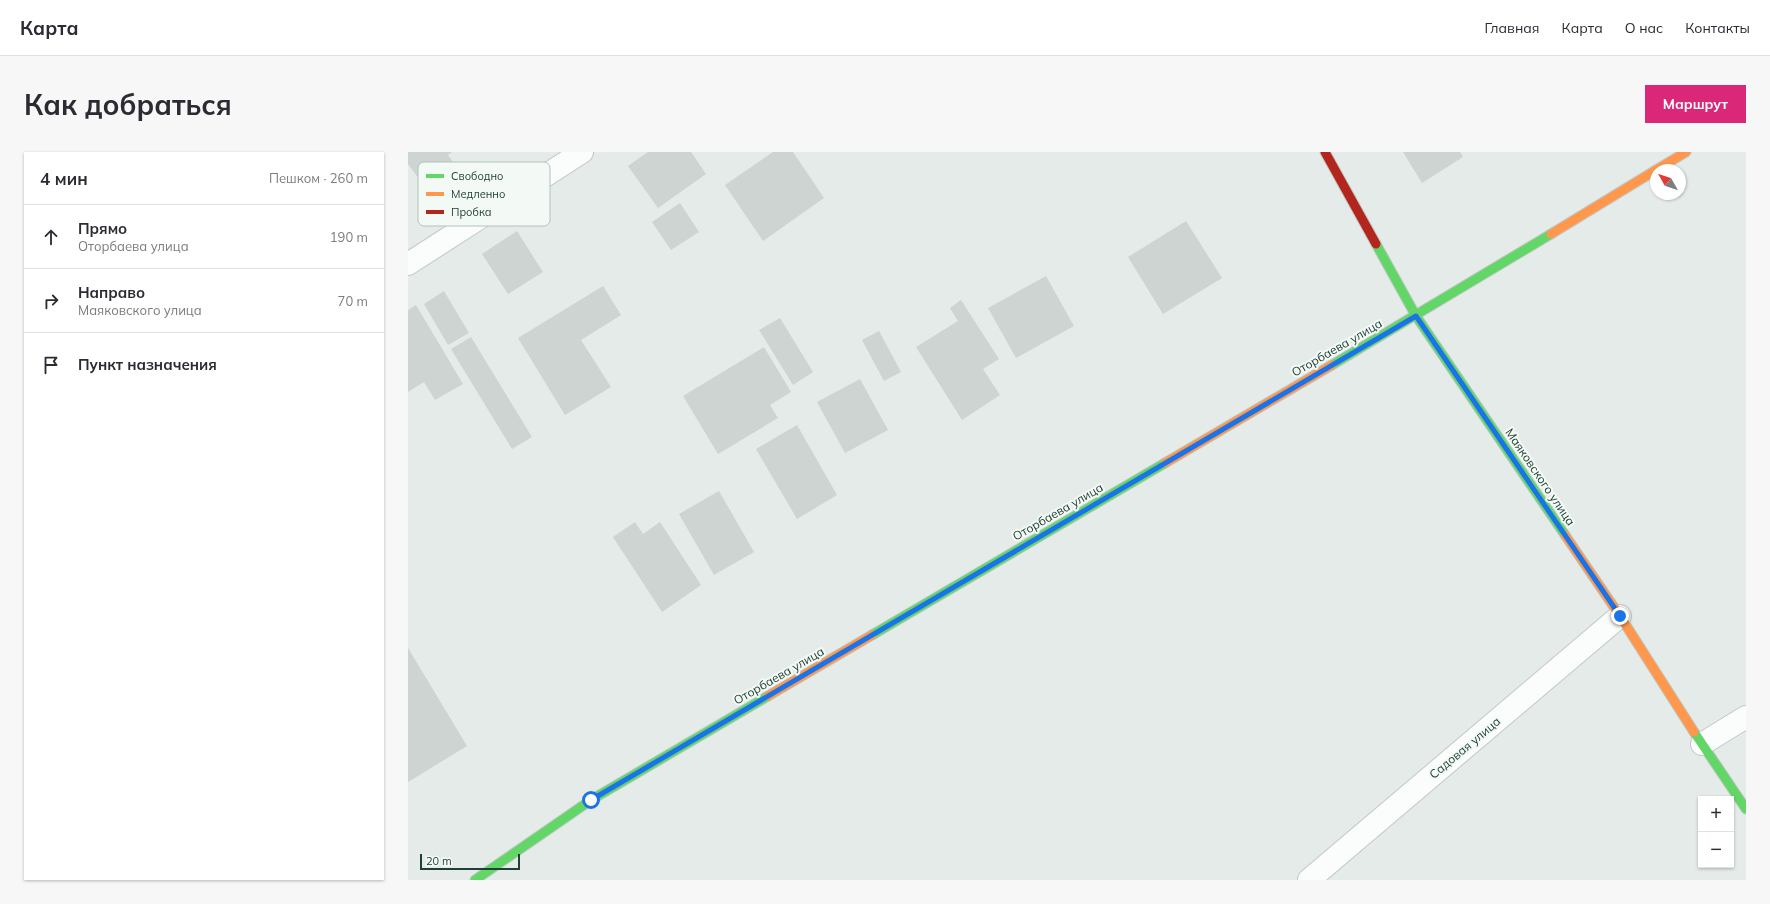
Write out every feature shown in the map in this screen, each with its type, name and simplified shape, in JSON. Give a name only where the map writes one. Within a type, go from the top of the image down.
[{"type":"street","points":[[550,173],[582,152]]},
{"type":"street","name":"Маяковского улица","points":[[1325,152],[1416,316],[1620,616],[1702,744],[1746,809]]},
{"type":"street","name":"Оторбаева улица","points":[[1666,164],[1686,152]]},
{"type":"street","name":"Оторбаева улица","points":[[476,880],[591,800],[1416,316],[1650,174]]},
{"type":"street","points":[[408,264],[467,226]]},
{"type":"street","name":"Садовая улица","points":[[1309,880],[1620,616]]},
{"type":"street","points":[[1702,744],[1746,717]]},
{"type":"building","points":[[408,152],[452,152],[448,155],[453,162],[418,162],[418,178],[408,164]]},
{"type":"building","points":[[648,152],[691,152],[706,174],[658,208],[628,166]]},
{"type":"building","points":[[773,152],[793,152],[824,198],[763,241],[725,185]]},
{"type":"building","points":[[1403,152],[1460,152],[1463,157],[1422,183]]},
{"type":"building","points":[[680,203],[699,232],[671,250],[652,222]]},
{"type":"building","points":[[1186,221],[1222,278],[1163,314],[1128,257]]},
{"type":"building","points":[[517,231],[543,272],[508,294],[482,254]]},
{"type":"building","points":[[1046,276],[1074,326],[1016,358],[988,308]]},
{"type":"building","points":[[603,286],[621,315],[581,340],[611,387],[565,415],[518,338]]},
{"type":"building","points":[[444,291],[469,333],[448,345],[424,304]]},
{"type":"building","points":[[961,300],[999,359],[983,369],[1000,395],[962,420],[916,347],[958,321],[950,308]]},
{"type":"building","points":[[416,305],[463,384],[435,400],[424,382],[408,392],[408,310]]},
{"type":"building","points":[[780,318],[813,372],[793,385],[759,330]]},
{"type":"building","points":[[879,331],[901,372],[884,381],[862,340]]},
{"type":"building","points":[[471,337],[532,437],[512,449],[451,349]]},
{"type":"building","points":[[764,347],[791,392],[770,405],[778,418],[718,454],[683,396]]},
{"type":"building","points":[[860,379],[888,430],[845,453],[817,402]]},
{"type":"building","points":[[797,425],[837,495],[797,519],[756,449]]},
{"type":"building","points":[[719,491],[754,552],[714,575],[679,514]]},
{"type":"building","points":[[635,522],[643,534],[660,522],[701,585],[662,612],[613,537]]},
{"type":"building","points":[[408,648],[467,746],[408,782]]},
{"type":"traffic: fast","points":[[1332,365],[1551,234]]},
{"type":"traffic: fast","points":[[1376,244],[1416,316],[1565,535]]},
{"type":"traffic: fast","points":[[872,635],[1165,463]]},
{"type":"traffic: fast","points":[[475,880],[591,800],[768,696]]},
{"type":"traffic: fast","points":[[1694,732],[1746,809]]},
{"type":"traffic: slow","points":[[1666,164],[1686,152]]},
{"type":"traffic: slow","points":[[1551,234],[1650,174]]},
{"type":"traffic: slow","points":[[1165,463],[1332,365]]},
{"type":"traffic: slow","points":[[1565,535],[1620,616],[1694,732]]},
{"type":"traffic: slow","points":[[768,696],[872,635]]},
{"type":"traffic: jam","points":[[1325,152],[1376,244]]},
{"type":"route","points":[[591,800],[1416,316],[1620,616]]}]
